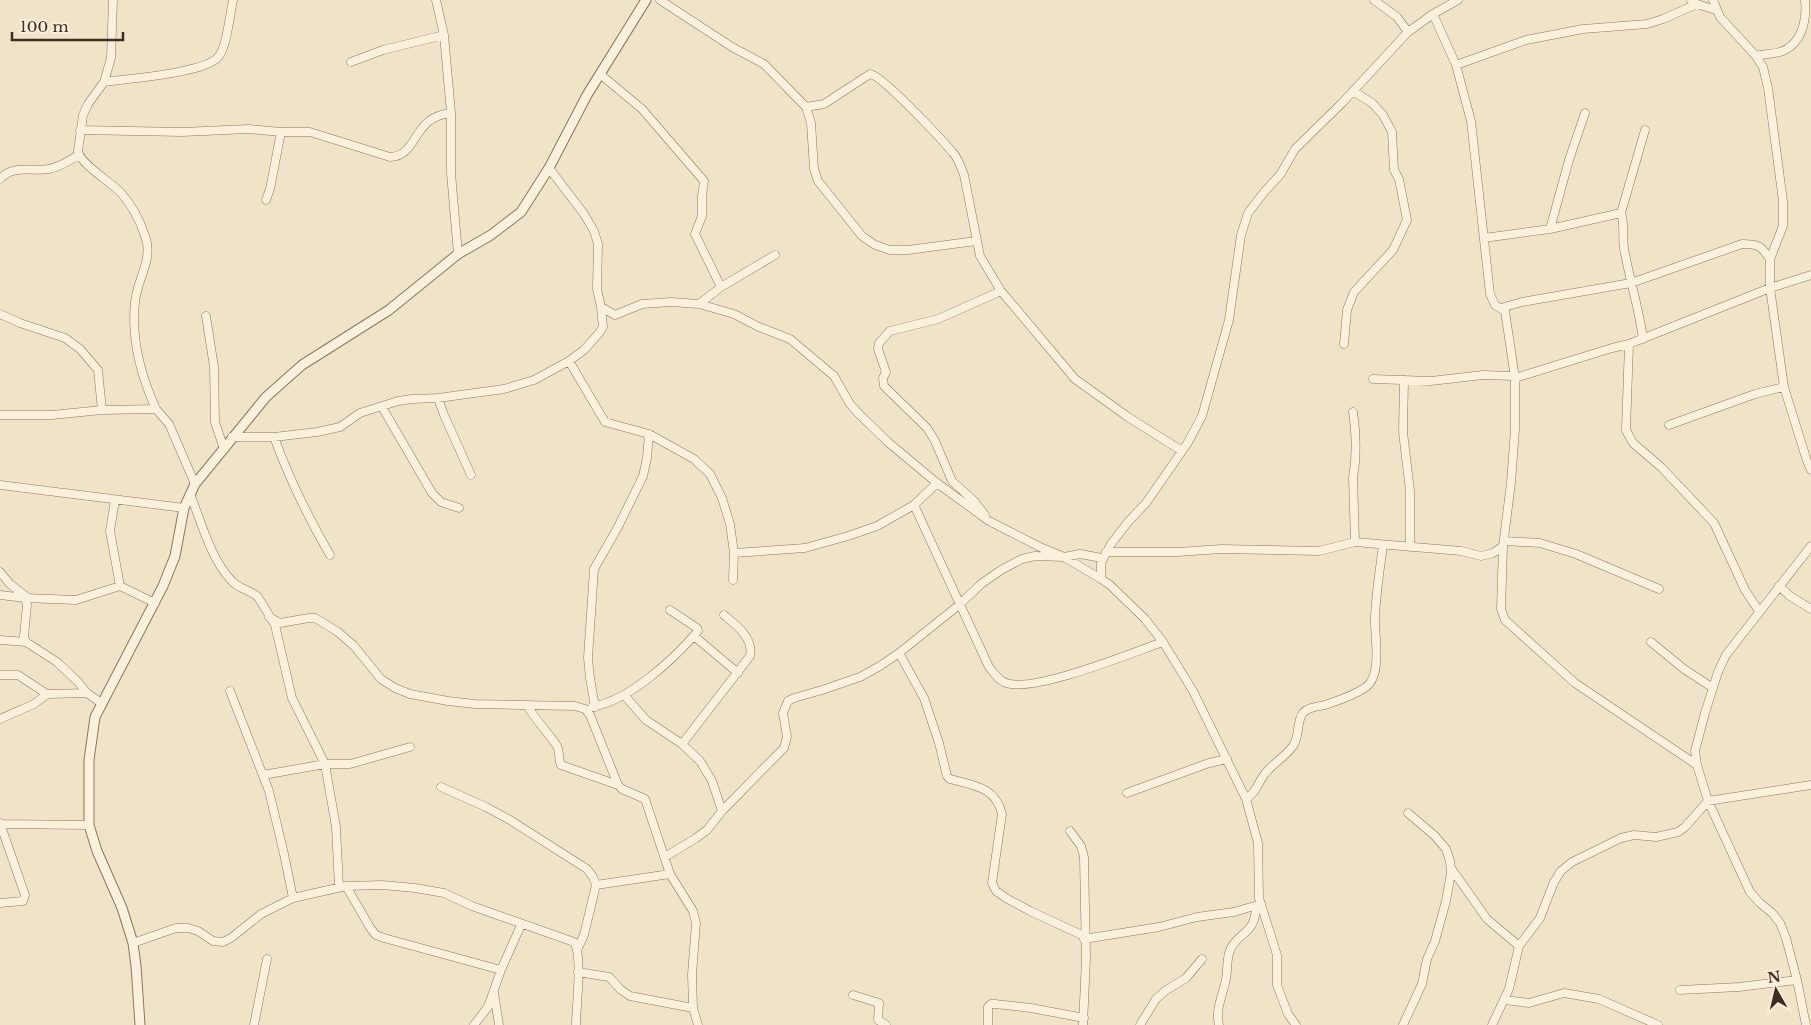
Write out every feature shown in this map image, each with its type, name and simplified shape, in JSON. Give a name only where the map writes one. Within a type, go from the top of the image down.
[{"type":"street","points":[[113,0],[111,58],[104,82],[88,104],[83,115],[79,155],[84,162],[122,194],[145,235],[148,256],[135,300],[134,320],[140,365],[147,390],[156,409],[169,424],[196,484]]},
{"type":"street","points":[[104,82],[196,68],[216,60],[221,55],[233,0]]},
{"type":"street","points":[[436,0],[444,35],[451,113],[451,173],[458,254]]},
{"type":"street","points":[[140,1025],[133,943],[122,908],[97,850],[89,824],[89,760],[95,717],[155,603],[175,556],[184,508],[190,494],[232,437],[266,397],[302,365],[390,310],[458,254],[491,235],[521,212],[549,168],[600,74],[646,0]]},
{"type":"street","points":[[660,0],[725,43],[764,64],[806,106],[811,123],[814,169],[818,181],[862,236],[875,245],[890,250],[908,250],[976,242]]},
{"type":"street","points":[[1374,0],[1397,17],[1408,32]]},
{"type":"street","points":[[1101,579],[1104,555],[1128,522],[1146,503],[1182,451],[1202,416],[1229,320],[1241,236],[1248,213],[1280,175],[1295,149],[1408,32],[1446,3],[1458,0]]},
{"type":"street","points":[[1713,0],[1720,17],[1756,56],[1763,67],[1768,88],[1783,201],[1784,226],[1770,260],[1770,288],[1784,387],[1811,470]]},
{"type":"street","points":[[1756,56],[1780,52],[1797,40],[1806,12],[1805,0]]},
{"type":"street","points":[[1456,65],[1526,40],[1583,30],[1647,24],[1663,19],[1694,2],[1716,10]]},
{"type":"street","points":[[1433,14],[1456,65],[1471,121],[1490,294],[1495,304],[1505,311],[1507,317],[1515,377],[1515,429],[1511,483],[1503,543],[1501,609],[1505,620],[1575,683],[1697,765]]},
{"type":"street","points":[[351,62],[383,50],[444,35]]},
{"type":"street","points":[[600,74],[642,109],[704,180],[702,216],[695,234],[721,287]]},
{"type":"street","points":[[806,106],[824,104],[866,76],[870,74],[876,76],[939,138],[960,164],[964,175],[980,256],[1001,291],[1075,379],[1128,417],[1182,451]]},
{"type":"street","points":[[1344,344],[1347,310],[1354,292],[1393,250],[1407,220],[1398,179],[1394,170],[1392,132],[1383,116],[1372,104],[1353,91]]},
{"type":"street","points":[[80,130],[182,132],[249,129],[310,132],[390,157],[398,157],[406,151],[419,129],[430,118],[451,113]]},
{"type":"street","points":[[1550,229],[1569,160],[1585,113]]},
{"type":"street","points":[[1642,339],[1641,323],[1623,243],[1621,213],[1644,130]]},
{"type":"street","points":[[266,200],[270,189],[281,132]]},
{"type":"street","points":[[0,179],[14,170],[51,168],[79,155]]},
{"type":"street","points":[[232,437],[274,437],[332,429],[348,422],[360,413],[412,399],[471,394],[511,386],[534,380],[569,361],[584,350],[602,327],[601,307],[597,289],[598,244],[594,231],[569,193],[549,168]]},
{"type":"street","points":[[1484,238],[1550,229],[1621,213]]},
{"type":"street","points":[[1501,308],[1522,302],[1631,283],[1742,244],[1755,244],[1763,249],[1770,260]]},
{"type":"street","points":[[699,304],[721,287],[775,255]]},
{"type":"street","points":[[1372,380],[1431,381],[1483,376],[1515,377],[1629,344],[1770,288],[1811,275]]},
{"type":"street","points":[[989,521],[974,501],[952,480],[927,428],[884,386],[882,378],[886,372],[878,350],[879,343],[890,331],[938,318],[1001,291]]},
{"type":"street","points":[[601,307],[615,315],[642,304],[671,302],[699,304],[727,312],[790,339],[834,376],[858,414],[937,483],[989,521],[1064,557],[1101,579],[1110,585],[1145,619],[1163,642],[1193,691],[1227,758],[1246,799],[1258,843],[1258,905],[1256,916],[1252,926],[1230,951],[1226,981],[1218,1013],[1218,1025]]},
{"type":"street","points":[[0,314],[64,338],[80,349],[98,370],[102,410]]},
{"type":"street","points":[[206,316],[214,367],[215,422],[224,448]]},
{"type":"street","points":[[1629,344],[1626,430],[1628,436],[1633,443],[1661,466],[1714,523],[1745,590],[1759,611]]},
{"type":"street","points":[[569,361],[605,422],[648,434],[694,459],[710,474],[722,498],[730,524],[734,553],[733,580]]},
{"type":"street","points":[[1404,380],[1402,432],[1410,491],[1410,547]]},
{"type":"street","points":[[1669,425],[1755,394],[1784,387]]},
{"type":"street","points":[[438,398],[471,475]]},
{"type":"street","points":[[382,407],[432,493],[441,502],[460,508]]},
{"type":"street","points":[[0,415],[52,415],[102,410],[156,409]]},
{"type":"street","points":[[1353,412],[1356,440],[1353,477],[1355,542]]},
{"type":"street","points":[[595,707],[588,658],[594,569],[618,527],[643,476],[647,458],[648,434]]},
{"type":"street","points":[[274,437],[306,514],[330,555]]},
{"type":"street","points":[[734,553],[806,548],[877,526],[914,505],[937,483]]},
{"type":"street","points":[[0,485],[184,508]]},
{"type":"street","points":[[190,494],[223,571],[236,586],[258,597],[275,625],[292,698],[325,764],[336,827],[342,886],[376,935],[501,970]]},
{"type":"street","points":[[115,500],[110,531],[120,586]]},
{"type":"street","points":[[914,505],[989,667],[998,678],[1006,683],[1020,686],[1056,678],[1163,642]]},
{"type":"street","points":[[665,857],[707,830],[722,811],[784,748],[787,737],[783,714],[788,701],[860,677],[899,654],[959,605],[981,584],[1001,570],[1022,559],[1035,556],[1064,557],[1080,554],[1104,555],[1221,549],[1319,551],[1355,542],[1461,551],[1481,556],[1493,553],[1503,543],[1540,543],[1576,554],[1659,588]]},
{"type":"street","points":[[1246,799],[1256,791],[1263,776],[1294,745],[1304,712],[1347,696],[1370,683],[1376,661],[1378,638],[1375,619],[1383,545]]},
{"type":"street","points":[[1807,1023],[1786,938],[1780,923],[1772,912],[1750,892],[1708,801],[1697,765],[1696,747],[1713,688],[1726,655],[1811,546]]},
{"type":"street","points":[[0,572],[10,584],[27,598]]},
{"type":"street","points":[[0,595],[76,600],[120,586],[155,603]]},
{"type":"street","points":[[1779,586],[1798,602],[1811,608]]},
{"type":"street","points":[[26,642],[24,636],[27,598]]},
{"type":"street","points":[[269,617],[280,623],[315,618],[338,632],[354,646],[381,679],[395,688],[410,694],[475,704],[575,706],[585,709],[610,703],[625,696],[648,678],[698,632],[697,628],[670,610]]},
{"type":"street","points":[[682,744],[750,656],[752,649],[750,640],[724,615]]},
{"type":"street","points":[[694,636],[738,672]]},
{"type":"street","points":[[0,640],[26,642],[57,662],[87,693],[101,703]]},
{"type":"street","points":[[1651,642],[1684,669],[1713,688]]},
{"type":"street","points":[[899,654],[924,698],[939,743],[947,776],[950,779],[980,787],[993,795],[1000,804],[1002,814],[992,883],[996,891],[1030,911],[1084,938],[1159,927],[1197,917],[1221,914],[1258,905]]},
{"type":"street","points":[[0,675],[18,675],[47,694],[87,693]]},
{"type":"street","points":[[230,691],[263,776],[275,814],[293,898]]},
{"type":"street","points":[[0,719],[34,704],[47,694]]},
{"type":"street","points":[[625,696],[646,720],[682,744],[700,761],[712,781],[722,811]]},
{"type":"street","points":[[527,705],[534,718],[550,735],[557,746],[561,765],[618,785],[622,789],[645,799],[670,874],[693,911],[696,922],[692,974],[693,1008],[698,1025]]},
{"type":"street","points":[[585,709],[590,714],[618,785]]},
{"type":"street","points":[[263,776],[325,764],[350,764],[410,747]]},
{"type":"street","points":[[1127,792],[1227,758]]},
{"type":"street","points":[[1492,1025],[1510,988],[1519,946],[1540,918],[1554,882],[1563,868],[1621,838],[1634,835],[1656,837],[1678,832],[1685,827],[1708,801],[1811,785]]},
{"type":"street","points":[[441,787],[486,806],[510,820],[587,869],[594,877],[596,885],[584,935],[578,948],[576,1025]]},
{"type":"street","points":[[1404,1025],[1422,984],[1427,959],[1435,941],[1446,901],[1451,868],[1449,856],[1441,842],[1408,813]]},
{"type":"street","points":[[0,904],[23,901],[24,895],[0,823],[89,824]]},
{"type":"street","points":[[988,1025],[988,1007],[991,1004],[1031,1008],[1083,1022],[1084,857],[1081,846],[1070,831]]},
{"type":"street","points":[[1451,868],[1487,919],[1519,946]]},
{"type":"street","points":[[596,885],[670,874]]},
{"type":"street","points":[[133,943],[176,928],[188,928],[213,941],[223,942],[231,938],[261,914],[293,898],[342,886],[382,885],[444,893],[472,906],[568,939],[574,942],[578,948]]},
{"type":"street","points":[[1258,905],[1277,955],[1278,988],[1288,1014],[1296,1025]]},
{"type":"street","points":[[474,1025],[488,1007],[501,970],[521,924]]},
{"type":"street","points":[[254,1025],[267,959]]},
{"type":"street","points":[[1140,1025],[1156,999],[1165,990],[1186,978],[1202,959]]},
{"type":"street","points":[[578,972],[609,977],[621,990],[630,996],[693,1008]]},
{"type":"street","points":[[1680,990],[1739,987],[1797,980]]},
{"type":"street","points":[[494,991],[500,1025]]},
{"type":"street","points":[[1505,1000],[1528,1003],[1563,993],[1599,999],[1658,1025]]},
{"type":"street","points":[[852,994],[879,1003],[878,1020],[886,1025]]}]
